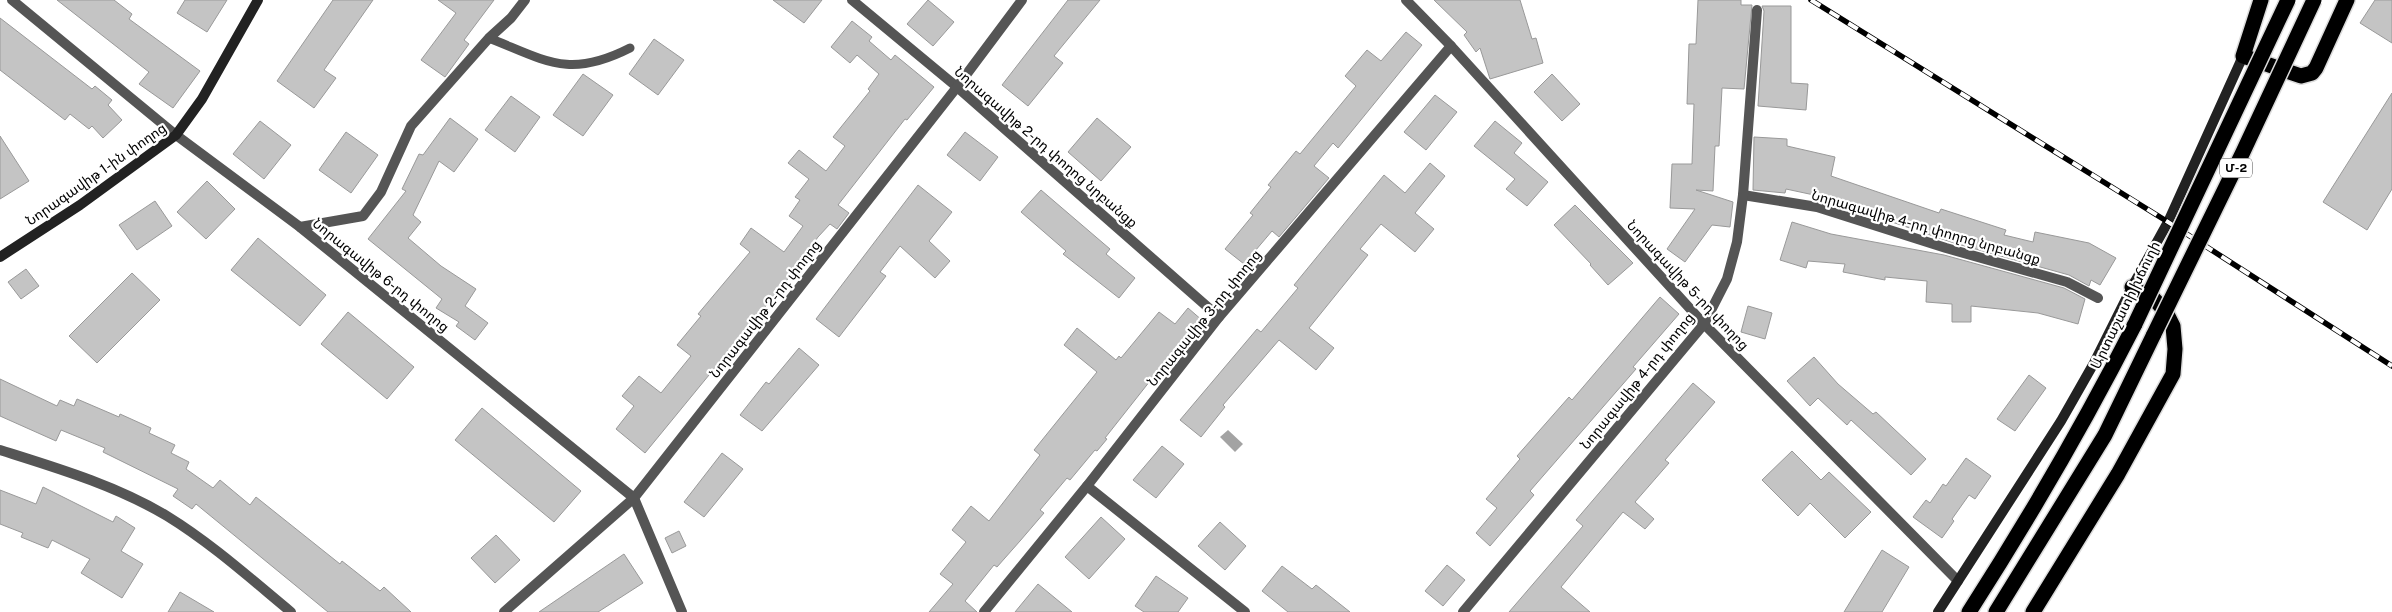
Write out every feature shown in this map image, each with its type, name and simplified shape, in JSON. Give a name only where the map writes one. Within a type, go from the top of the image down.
[{"type":"highway","points":[[2261,0],[2243,56],[2301,76],[2312,73],[2347,0]]},
{"type":"highway","name":"Արտաշատի խճուղի","points":[[1970,612],[2028,520],[2087,417],[2135,324],[2288,0]]},
{"type":"highway","name":"Մ-2","points":[[1996,612],[2105,435],[2243,152],[2314,0]]},
{"type":"highway","points":[[2032,612],[2118,474],[2173,374],[2175,349],[2172,326],[2166,312],[2154,299],[2132,287]]},
{"type":"street","name":"Նորագավիթ 6-րդ փողոց","points":[[12,0],[176,135],[300,227],[634,498],[682,612]]},
{"type":"street","name":"Նորագավիթ 1-ին փողոց","points":[[0,257],[80,205],[176,135],[202,99],[258,0]]},
{"type":"street","points":[[300,227],[363,216],[381,192],[411,126],[489,38],[511,18],[525,0]]},
{"type":"street","name":"Նորագավիթ 2-րդ փողոց նրբանցք","points":[[852,0],[957,87],[1219,318]]},
{"type":"street","name":"Նորագավիթ 2-րդ փողոց","points":[[504,612],[634,498],[957,87],[1022,0]]},
{"type":"street","name":"Նորագավիթ 5-րդ փողոց","points":[[1406,0],[1452,46],[1704,324],[1958,581]]},
{"type":"street","name":"Նորագավիթ 4-րդ փողոց","points":[[1463,612],[1704,324],[1727,279],[1737,242],[1743,195],[1757,10]]},
{"type":"street","name":"Նորագավիթ 3-րդ փողոց","points":[[984,612],[1087,486],[1219,318],[1452,46]]},
{"type":"street","name":"Արտաշատի խճուղի","points":[[1938,612],[2061,421],[2094,363],[2132,287],[2168,222],[2243,56]]},
{"type":"street","name":"Նորագավիթ 4-րդ փողոց նրբանցք","points":[[1743,195],[1818,207],[1940,246],[2067,282],[2098,298]]},
{"type":"street","points":[[0,450],[95,481],[167,516],[233,564],[291,612]]},
{"type":"street","points":[[1087,486],[1245,612]]},
{"type":"lane","points":[[489,38],[565,66],[587,64],[612,57],[630,48]]},
{"type":"shaded area","points":[[1228,430],[1243,444],[1235,452],[1220,437]]},
{"type":"building","points":[[57,0],[114,0],[132,14],[129,19],[200,71],[173,108],[139,84],[149,72]]},
{"type":"building","points":[[185,0],[227,0],[207,32],[177,13]]},
{"type":"building","points":[[333,0],[373,0],[324,70],[336,78],[314,108],[277,81]]},
{"type":"building","points":[[438,0],[494,0],[464,40],[469,44],[445,77],[421,60],[456,13]]},
{"type":"building","points":[[773,0],[822,0],[804,23]]},
{"type":"building","points":[[928,0],[954,22],[933,46],[907,24]]},
{"type":"building","points":[[1068,0],[1100,0],[1054,56],[1063,63],[1028,106],[1002,85]]},
{"type":"building","points":[[1434,0],[1520,0],[1532,39],[1536,38],[1543,63],[1490,79],[1480,48],[1476,52],[1464,35],[1467,32]]},
{"type":"building","points":[[1698,0],[1741,0],[1741,5],[1752,5],[1744,89],[1722,88],[1719,146],[1715,146],[1713,191],[1696,190],[1733,202],[1730,227],[1712,225],[1685,262],[1667,249],[1695,209],[1670,208],[1672,164],[1692,164],[1694,104],[1687,104],[1689,44],[1696,44]]},
{"type":"building","points":[[2375,0],[2392,0],[2392,43],[2360,23]]},
{"type":"building","points":[[1762,6],[1791,6],[1791,83],[1808,84],[1806,110],[1758,106],[1764,11]]},
{"type":"building","points":[[0,18],[92,89],[95,86],[112,100],[108,105],[122,120],[103,138],[92,126],[89,129],[70,114],[65,120],[0,70]]},
{"type":"building","points":[[852,21],[872,37],[869,41],[891,60],[895,55],[934,87],[907,120],[905,119],[838,205],[849,213],[837,229],[830,224],[818,237],[787,280],[645,453],[616,429],[634,406],[622,396],[639,376],[661,393],[691,356],[677,345],[701,316],[698,314],[750,252],[740,244],[751,228],[784,252],[803,226],[789,216],[800,200],[795,197],[809,179],[788,163],[799,150],[826,171],[845,146],[833,137],[870,91],[868,89],[879,74],[857,55],[850,63],[831,47]]},
{"type":"building","points":[[1406,32],[1422,45],[1338,148],[1333,143],[1314,166],[1329,178],[1279,237],[1272,231],[1244,264],[1225,249],[1253,215],[1250,213],[1271,187],[1268,185],[1296,151],[1300,154],[1356,86],[1345,76],[1367,50],[1381,61]]},
{"type":"building","points":[[654,39],[684,60],[658,95],[629,74]]},
{"type":"building","points":[[583,74],[613,95],[583,136],[553,115]]},
{"type":"building","points":[[1552,74],[1580,104],[1562,121],[1534,92]]},
{"type":"building","points":[[2392,93],[2392,189],[2367,230],[2323,202]]},
{"type":"building","points":[[1435,95],[1457,112],[1426,150],[1404,132]]},
{"type":"building","points":[[511,96],[540,117],[515,152],[485,130]]},
{"type":"building","points":[[450,118],[478,139],[454,172],[439,161],[413,215],[421,222],[408,238],[441,266],[476,289],[465,306],[488,323],[475,340],[456,326],[459,322],[436,308],[442,299],[368,239],[406,191],[402,189],[419,154],[423,155]]},
{"type":"building","points":[[1097,118],[1131,147],[1101,181],[1068,152]]},
{"type":"building","points":[[260,121],[291,145],[264,179],[233,154]]},
{"type":"building","points":[[1495,121],[1522,143],[1514,153],[1548,182],[1527,206],[1506,189],[1515,179],[1474,146]]},
{"type":"building","points":[[346,132],[378,155],[351,193],[319,170]]},
{"type":"building","points":[[965,132],[998,157],[980,181],[947,155]]},
{"type":"building","points":[[0,136],[29,181],[0,199]]},
{"type":"building","points":[[1754,137],[1787,139],[1787,146],[1835,157],[1831,176],[1939,213],[1941,209],[2006,230],[2004,235],[2033,242],[2035,232],[2089,243],[2116,258],[2100,285],[2091,280],[2089,286],[2069,275],[1954,243],[1827,200],[1828,198],[1786,189],[1785,193],[1753,190]]},
{"type":"building","points":[[1430,163],[1445,176],[1415,213],[1434,229],[1415,252],[1381,224],[1360,249],[1368,255],[1309,328],[1334,348],[1316,370],[1279,340],[1223,405],[1225,407],[1201,437],[1180,420],[1257,329],[1261,332],[1298,288],[1294,285],[1384,175],[1405,193]]},
{"type":"building","points":[[207,181],[235,209],[206,239],[177,212]]},
{"type":"building","points":[[918,185],[952,212],[929,241],[950,261],[935,278],[900,246],[880,272],[886,276],[839,337],[816,319]]},
{"type":"building","points":[[1041,190],[1110,249],[1106,254],[1135,278],[1119,298],[1063,254],[1066,251],[1021,212]]},
{"type":"building","points":[[155,201],[172,226],[137,250],[119,225]]},
{"type":"building","points":[[1575,205],[1633,263],[1608,285],[1554,225]]},
{"type":"building","points":[[1792,222],[1831,234],[1944,255],[2064,288],[2085,299],[2078,324],[2038,313],[1971,306],[1971,322],[1952,322],[1952,304],[1926,302],[1927,281],[1885,277],[1885,280],[1843,272],[1845,264],[1808,261],[1806,268],[1780,260]]},
{"type":"building","points":[[258,238],[326,295],[300,326],[231,270]]},
{"type":"building","points":[[26,269],[39,286],[21,299],[8,282]]},
{"type":"building","points":[[132,273],[160,300],[97,363],[69,336]]},
{"type":"building","points":[[1660,297],[1679,314],[1633,367],[1636,369],[1530,491],[1534,495],[1490,546],[1476,533],[1497,508],[1486,499],[1520,459],[1517,456],[1569,397],[1572,400]]},
{"type":"building","points":[[1748,306],[1772,313],[1765,339],[1741,332]]},
{"type":"building","points":[[1188,308],[1203,321],[1193,334],[1190,332],[1150,381],[1097,451],[1095,450],[1070,480],[1067,478],[1040,510],[1044,513],[997,567],[994,565],[965,601],[977,612],[929,612],[953,584],[940,574],[966,542],[952,530],[971,506],[989,521],[1040,455],[1034,450],[1097,372],[1064,345],[1077,328],[1116,360],[1119,356],[1121,358],[1159,312],[1175,324]]},
{"type":"building","points":[[348,312],[414,367],[387,399],[321,344]]},
{"type":"building","points":[[799,348],[819,365],[762,431],[740,415],[766,382],[769,384]]},
{"type":"building","points":[[1814,357],[1838,384],[1873,414],[1876,412],[1926,459],[1911,475],[1851,420],[1847,425],[1818,398],[1810,406],[1787,381]]},
{"type":"building","points":[[2029,375],[2046,388],[2015,431],[1997,419]]},
{"type":"building","points":[[0,379],[57,406],[60,400],[74,406],[77,399],[119,417],[120,414],[151,428],[149,433],[175,445],[171,453],[189,462],[186,469],[213,488],[220,480],[250,505],[256,497],[340,564],[342,561],[380,591],[384,587],[411,612],[328,612],[196,504],[192,509],[173,496],[178,489],[103,452],[105,448],[61,430],[56,441],[0,416]]},
{"type":"building","points":[[1693,383],[1715,402],[1665,460],[1669,463],[1635,502],[1654,519],[1645,529],[1623,512],[1561,587],[1590,612],[1509,612],[1583,526],[1576,520]]},
{"type":"building","points":[[482,408],[581,491],[554,522],[455,440]]},
{"type":"building","points":[[1162,446],[1184,464],[1156,498],[1133,480]]},
{"type":"building","points":[[1792,451],[1821,480],[1829,472],[1871,512],[1845,538],[1810,503],[1798,516],[1762,480]]},
{"type":"building","points":[[722,453],[743,469],[704,517],[684,502]]},
{"type":"building","points":[[1966,458],[1991,476],[1975,499],[1969,495],[1952,519],[1954,521],[1942,538],[1913,517],[1926,500],[1930,503],[1943,484],[1946,486]]},
{"type":"building","points":[[43,487],[113,522],[116,516],[135,528],[121,551],[143,564],[122,598],[81,573],[90,559],[52,540],[48,548],[21,537],[23,533],[0,524],[0,490],[36,504]]},
{"type":"building","points":[[1101,517],[1125,539],[1089,579],[1065,557]]},
{"type":"building","points":[[1220,522],[1246,546],[1225,570],[1198,546]]},
{"type":"building","points":[[679,531],[686,546],[672,553],[665,538]]},
{"type":"building","points":[[496,535],[520,560],[495,583],[471,558]]},
{"type":"building","points":[[1882,550],[1909,567],[1882,612],[1844,612]]},
{"type":"building","points":[[624,554],[643,583],[598,612],[539,612]]},
{"type":"building","points":[[1447,565],[1465,580],[1443,606],[1425,591]]},
{"type":"building","points":[[1282,566],[1312,589],[1316,585],[1350,612],[1288,612],[1262,591]]},
{"type":"building","points":[[1156,576],[1188,598],[1178,612],[1144,612],[1135,606]]},
{"type":"building","points":[[1038,584],[1072,612],[1015,612]]},
{"type":"building","points":[[180,592],[214,612],[168,612]]},
{"type":"railway","points":[[1811,0],[2168,222],[2392,366]]}]
